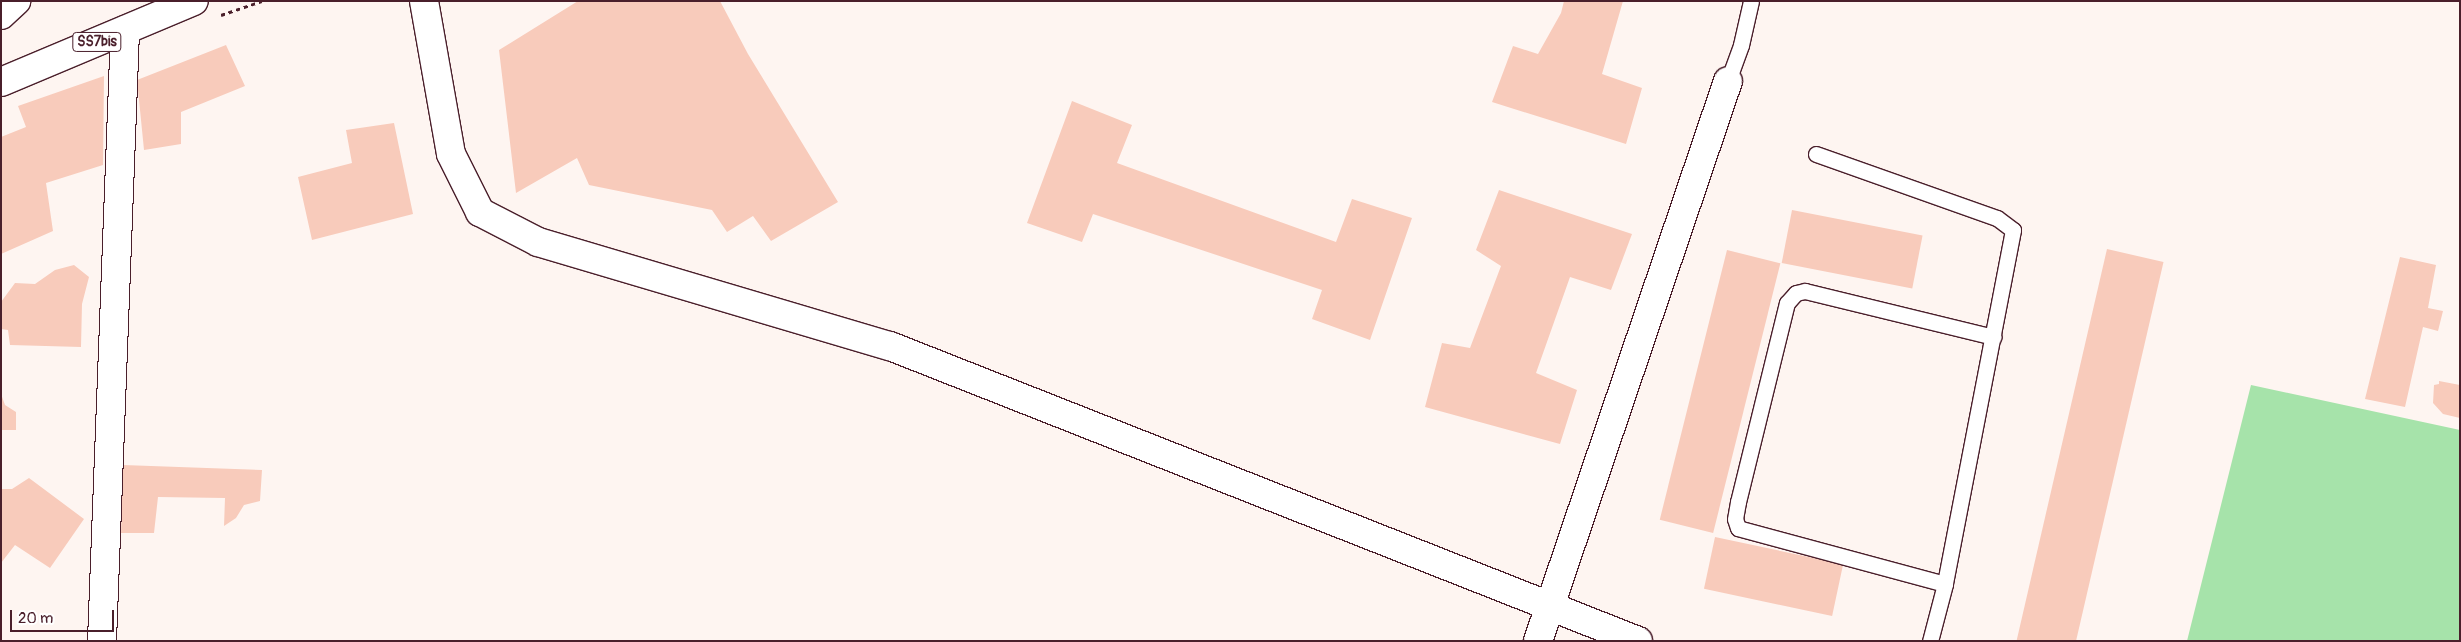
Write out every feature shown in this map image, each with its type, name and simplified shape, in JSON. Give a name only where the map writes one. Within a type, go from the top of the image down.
[{"type":"street","points":[[1,15],[16,1]]},
{"type":"street","name":"SS7bis","points":[[1,82],[194,1]]},
{"type":"street","points":[[424,1],[451,154],[480,212],[538,242],[890,346],[1638,641]]},
{"type":"street","points":[[102,641],[125,30]]},
{"type":"street","points":[[1538,641],[1728,81]]},
{"type":"lane","points":[[1728,81],[1741,45],[1751,1]]},
{"type":"lane","points":[[1816,154],[1997,218],[2013,230],[1994,337],[1945,584],[1930,641]]},
{"type":"lane","points":[[1945,584],[1738,528],[1735,519],[1738,502],[1787,303],[1796,293],[1805,291],[1994,337]]},
{"type":"green space","points":[[2251,385],[2460,430],[2460,641],[2187,641]]},
{"type":"building","points":[[578,1],[720,1],[748,54],[838,202],[771,241],[753,216],[727,232],[712,210],[589,185],[577,158],[516,193],[499,50]]},
{"type":"building","points":[[1564,1],[1623,1],[1602,74],[1642,88],[1626,144],[1492,102],[1513,46],[1538,54],[1561,13]]},
{"type":"building","points":[[226,45],[245,86],[181,112],[181,144],[144,150],[137,80]]},
{"type":"building","points":[[104,76],[103,165],[46,183],[53,231],[1,254],[1,137],[26,127],[18,106]]},
{"type":"building","points":[[1072,101],[1132,125],[1117,163],[1336,242],[1352,199],[1412,218],[1370,340],[1312,319],[1322,290],[1093,214],[1082,242],[1027,223]]},
{"type":"building","points":[[394,123],[413,214],[312,240],[298,177],[352,163],[346,130]]},
{"type":"building","points":[[1499,190],[1632,234],[1611,290],[1570,277],[1536,373],[1577,390],[1560,444],[1425,407],[1442,343],[1470,348],[1501,266],[1476,250]]},
{"type":"building","points":[[1792,210],[1923,235],[1912,288],[1782,263]]},
{"type":"building","points":[[2107,249],[2164,262],[2076,641],[2016,641]]},
{"type":"building","points":[[1727,250],[1780,263],[1713,533],[1660,520]]},
{"type":"building","points":[[2400,257],[2436,265],[2428,308],[2443,311],[2438,331],[2423,327],[2405,407],[2365,399]]},
{"type":"building","points":[[74,265],[89,277],[82,304],[81,347],[10,345],[8,330],[1,329],[1,302],[15,283],[35,284],[55,270]]},
{"type":"building","points":[[2439,381],[2460,385],[2460,418],[2443,414],[2433,403],[2434,385],[2439,384]]},
{"type":"building","points":[[1,394],[5,405],[16,412],[16,430],[1,430]]},
{"type":"building","points":[[123,465],[262,470],[260,501],[244,505],[236,518],[224,526],[225,498],[158,497],[154,533],[121,533]]},
{"type":"building","points":[[29,478],[84,519],[50,568],[15,545],[1,563],[1,489],[12,489]]},
{"type":"building","points":[[1715,537],[1843,564],[1832,616],[1704,589]]}]
